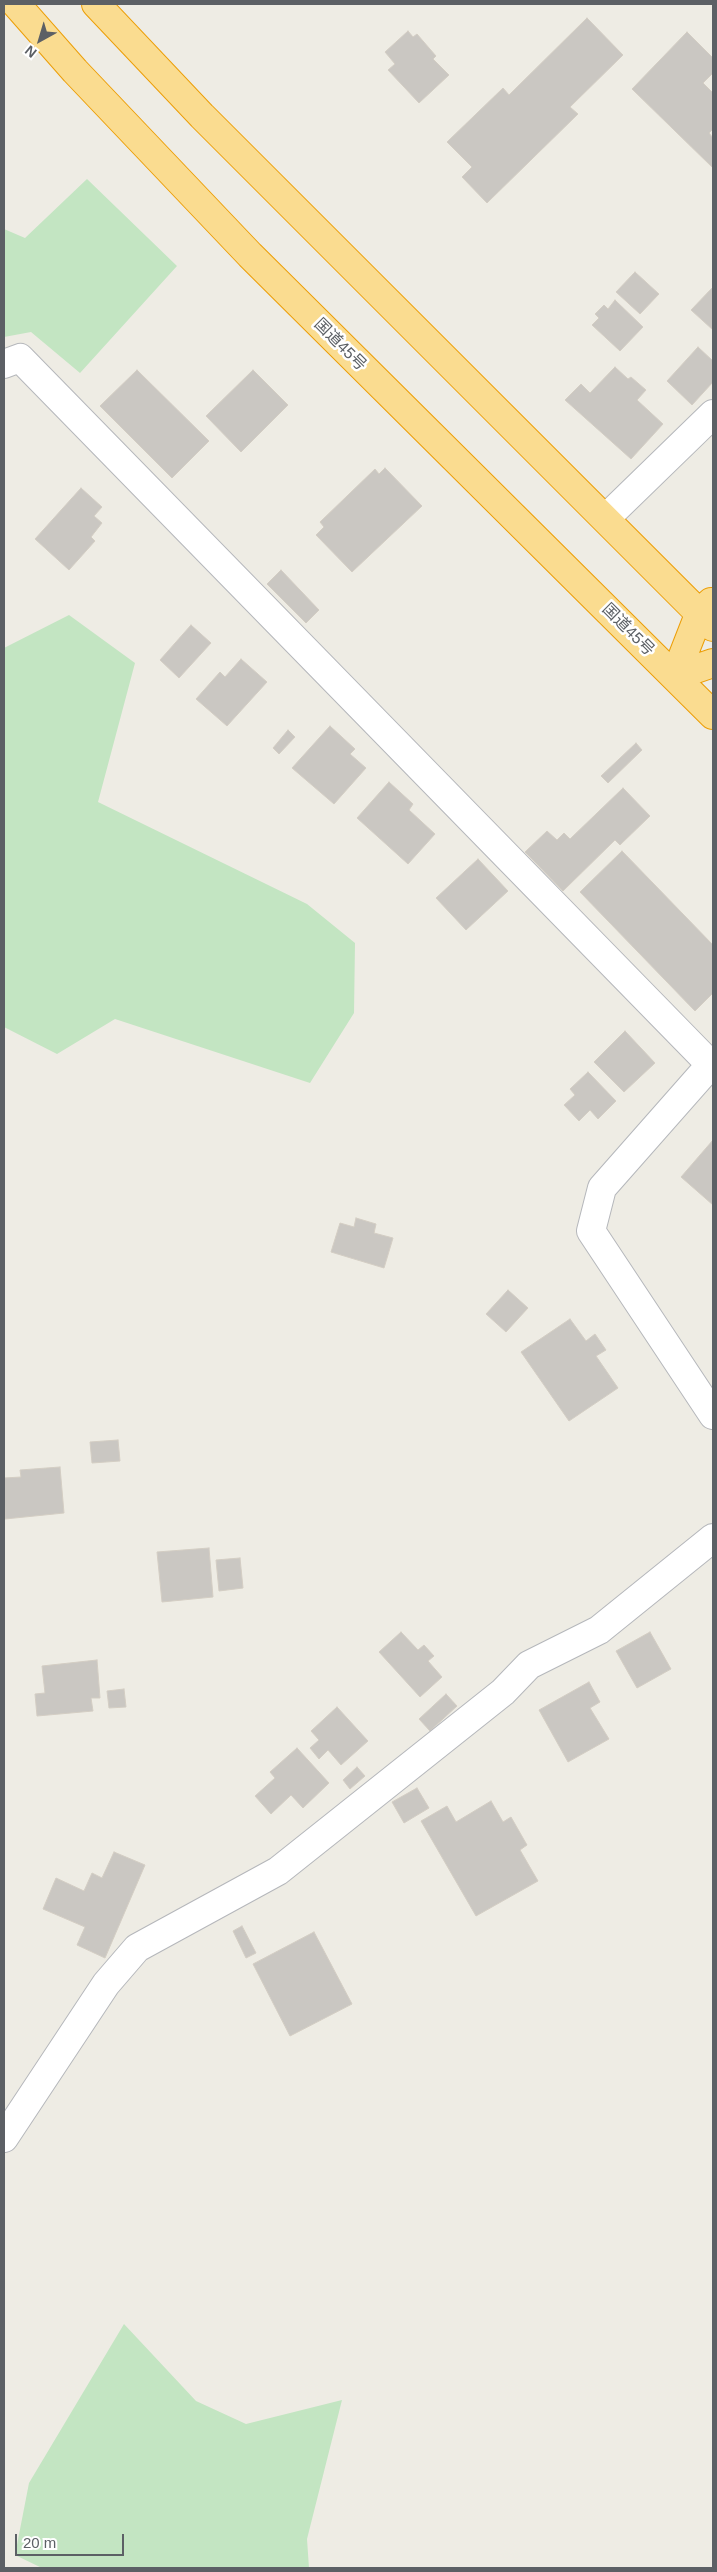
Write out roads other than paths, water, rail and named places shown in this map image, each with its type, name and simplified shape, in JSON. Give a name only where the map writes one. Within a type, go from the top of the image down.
[{"type":"highway","name":"国道45号","points":[[16,4],[75,71],[250,255],[713,715]]},
{"type":"highway","points":[[96,4],[209,123],[606,518],[709,613],[675,676]]},
{"type":"highway","points":[[675,676],[713,663]]},
{"type":"street","points":[[4,364],[20,358],[712,1063],[602,1188],[591,1231],[713,1415]]},
{"type":"street","points":[[606,518],[713,414]]},
{"type":"street","points":[[4,2138],[106,1984],[136,1948],[278,1871],[504,1692],[529,1665],[599,1630],[713,1538]]}]
